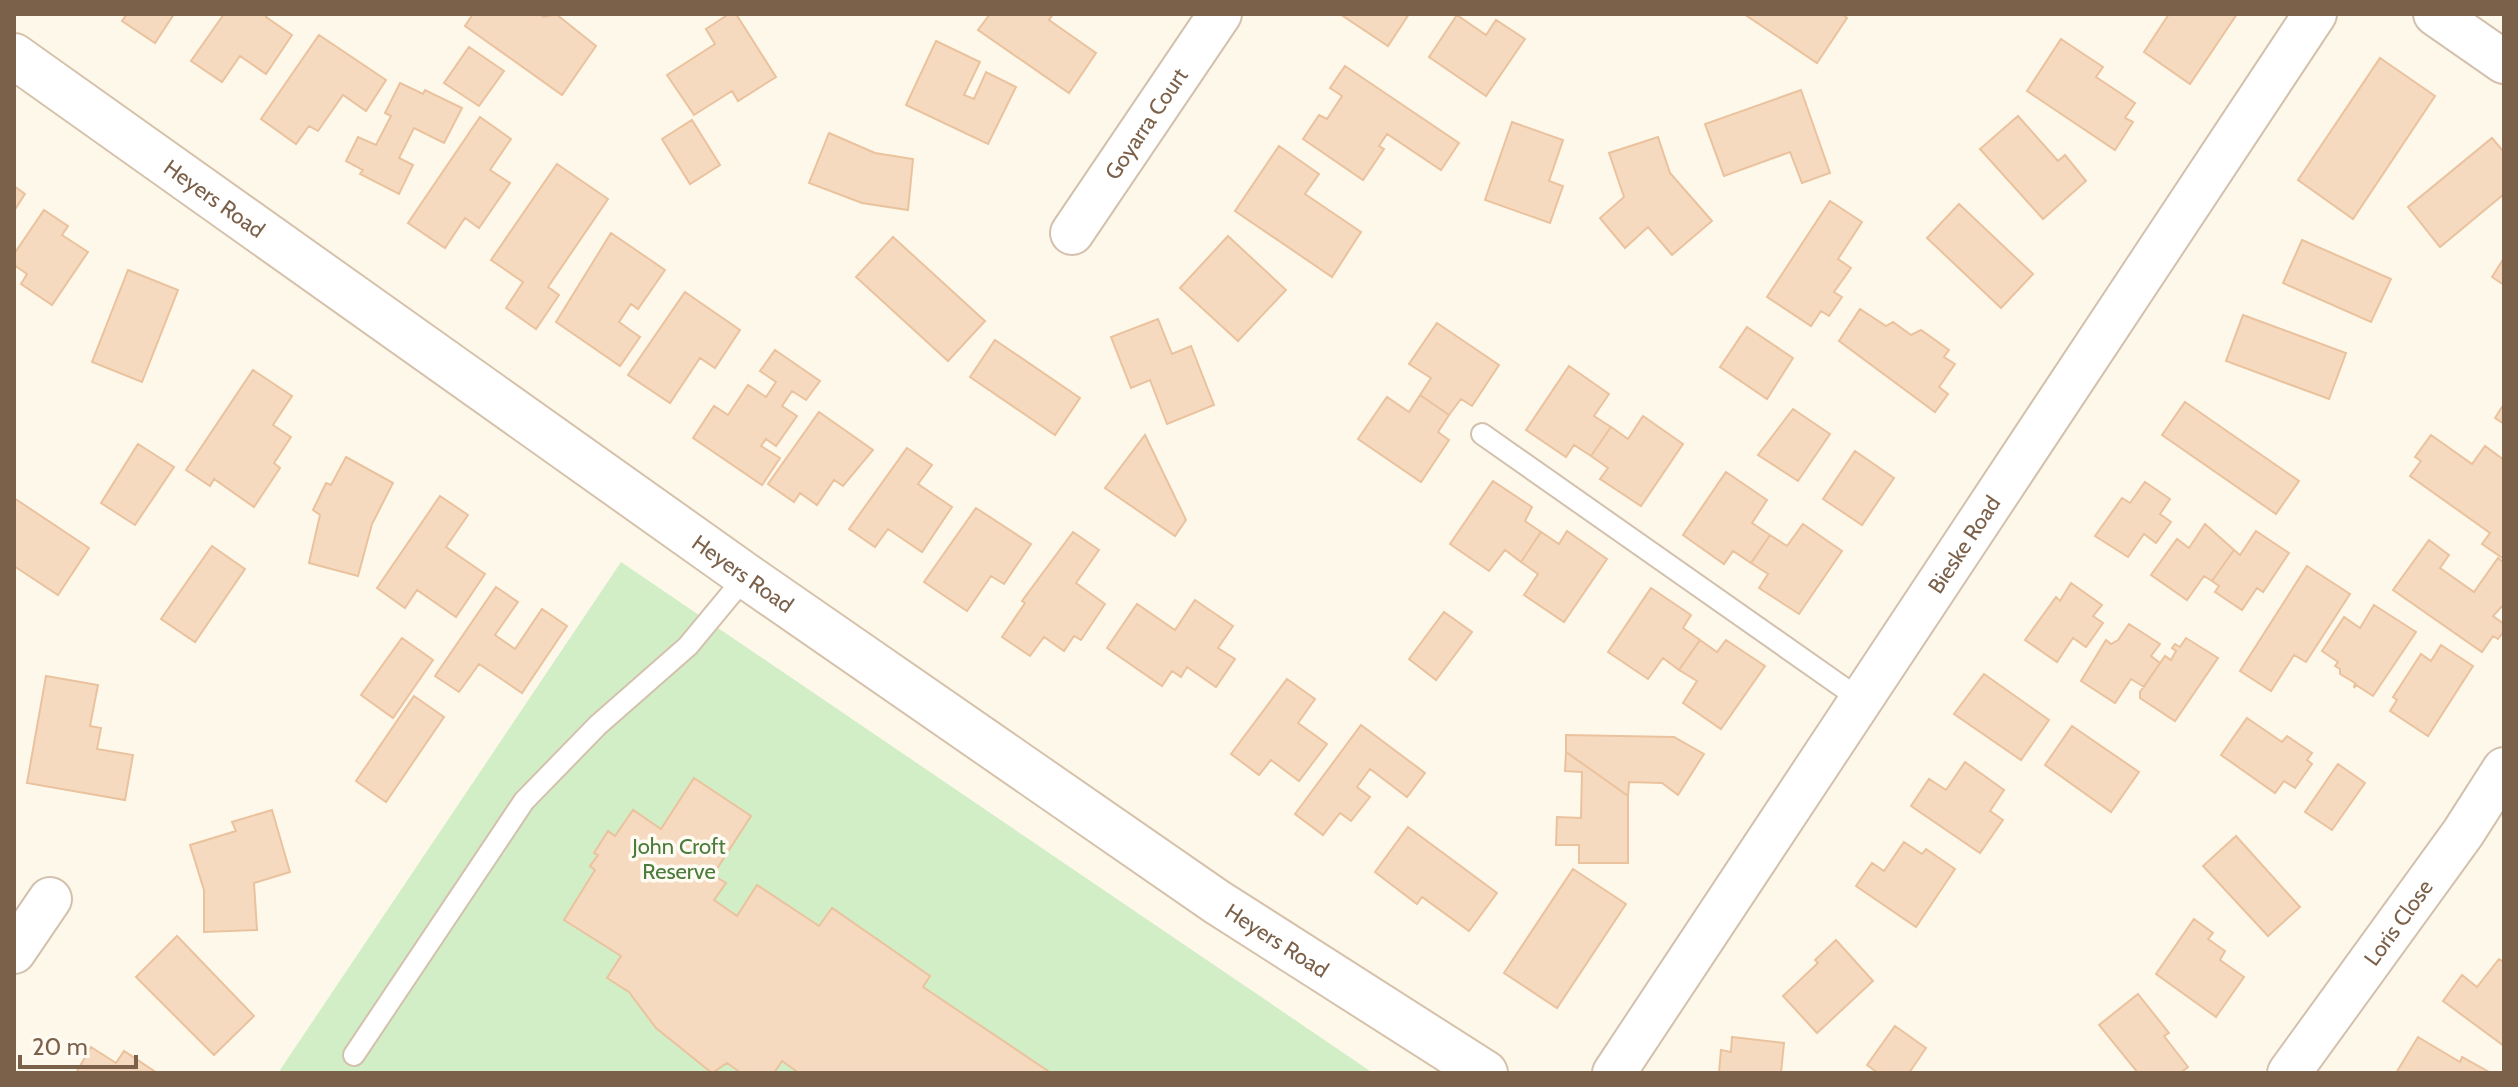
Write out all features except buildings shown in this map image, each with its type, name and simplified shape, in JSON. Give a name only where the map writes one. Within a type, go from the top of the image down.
[{"type":"street","name":"Goyarra Court","points":[[1072,233],[1220,14]]},
{"type":"street","name":"Bieske Road","points":[[1614,1073],[2315,14]]},
{"type":"street","points":[[2435,14],[2504,62]]},
{"type":"street","name":"Heyers Road","points":[[14,56],[746,576],[1217,902],[1485,1073]]},
{"type":"street","name":"Loris Close","points":[[2289,1073],[2454,846],[2504,769]]},
{"type":"street","points":[[14,952],[50,899]]},
{"type":"lane","points":[[1482,434],[1861,700]]},
{"type":"lane","points":[[354,1055],[524,801],[598,725],[688,646],[746,576]]},
{"type":"green space","name":"John Croft Reserve","points":[[621,562],[1373,1073],[278,1073]]}]
